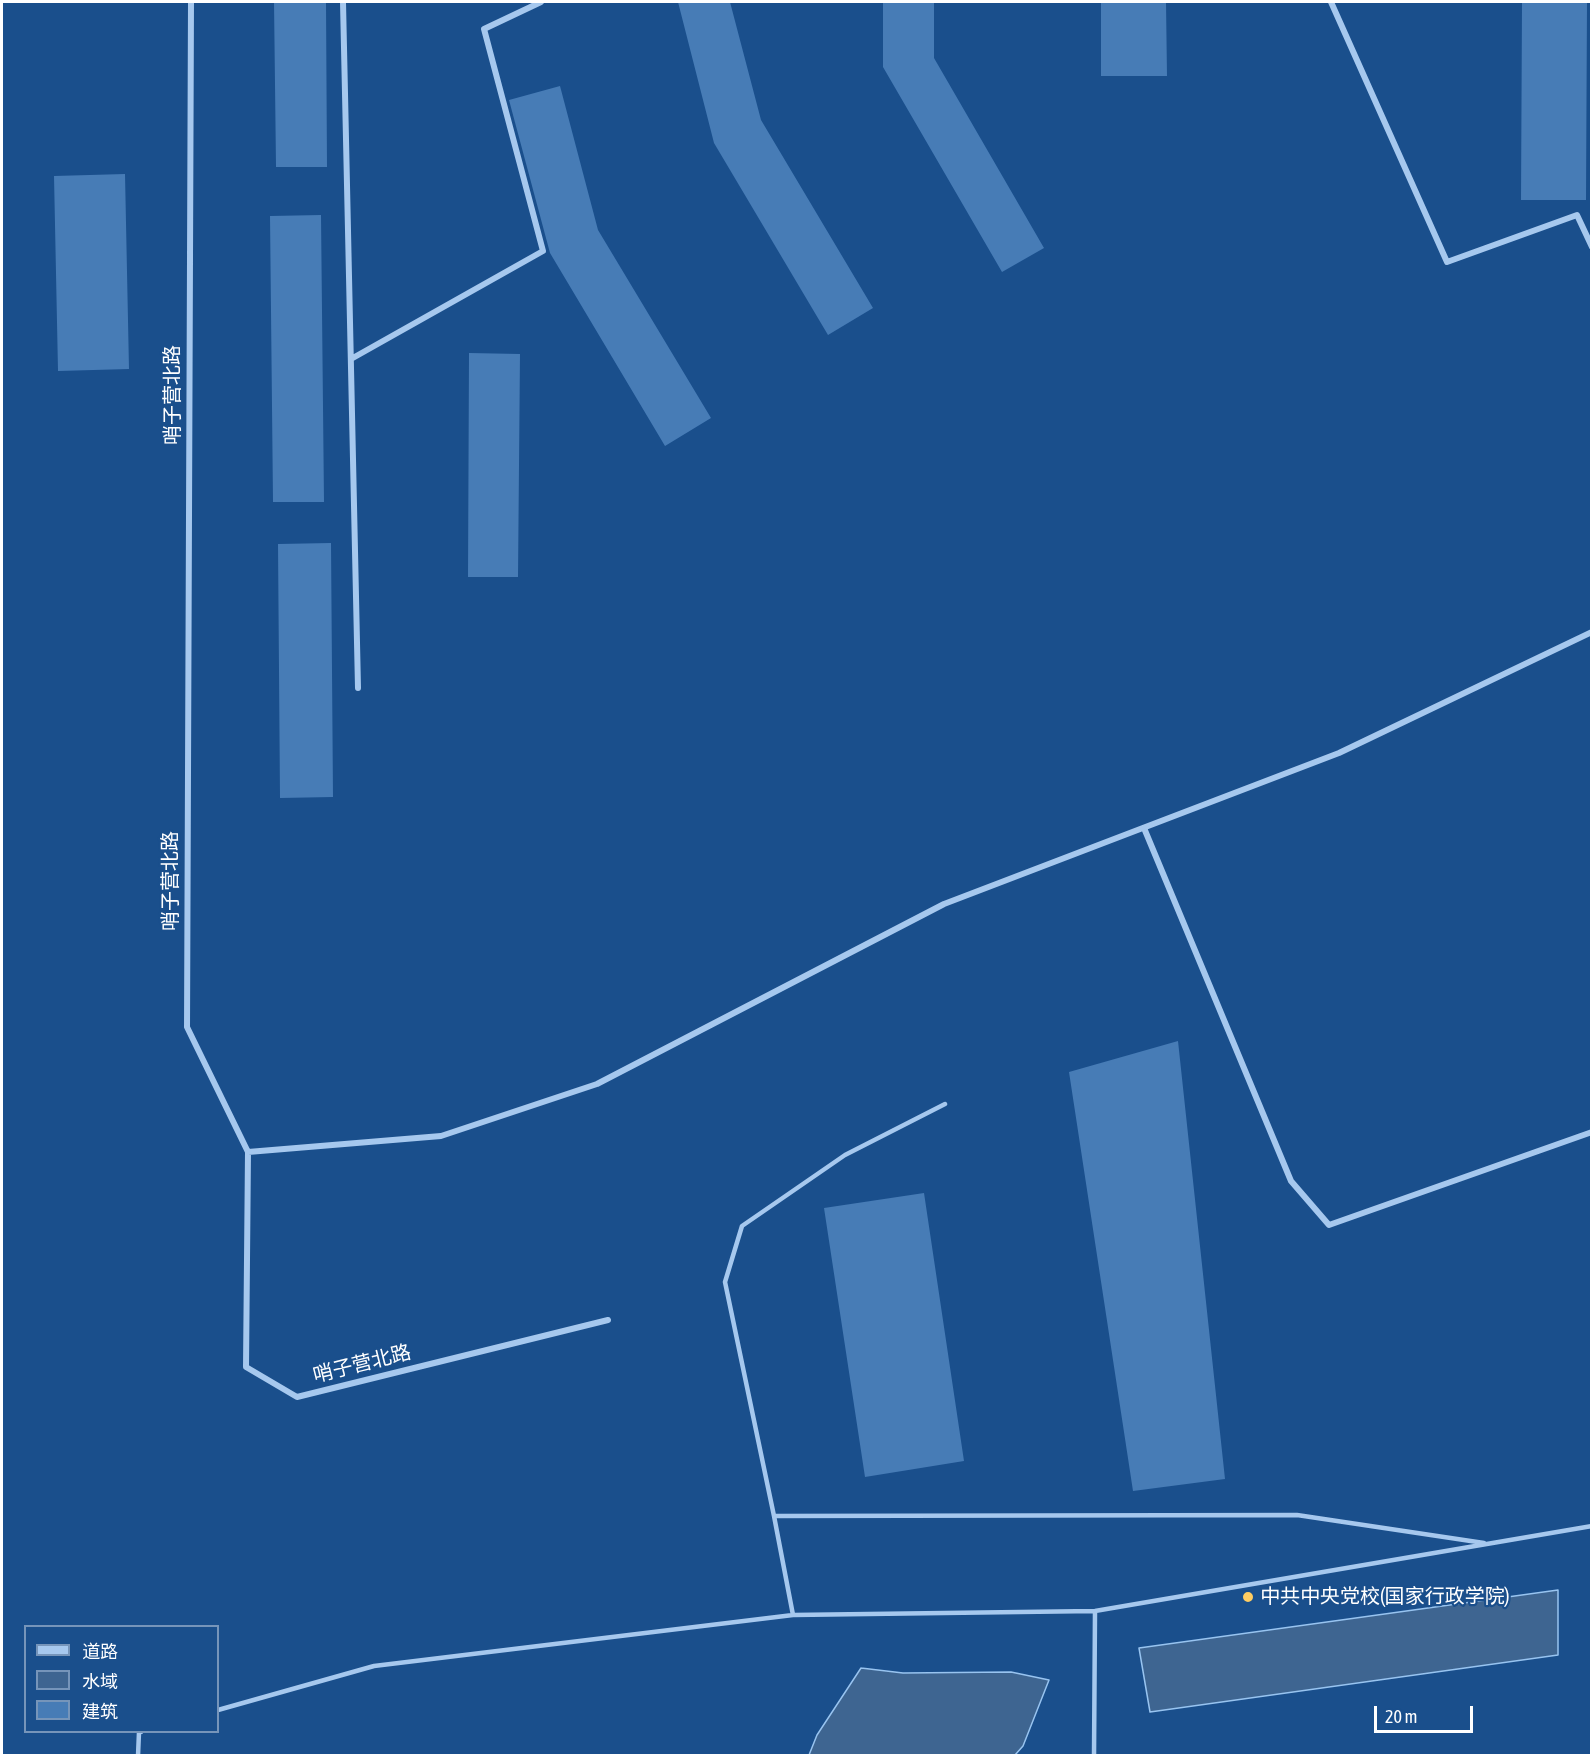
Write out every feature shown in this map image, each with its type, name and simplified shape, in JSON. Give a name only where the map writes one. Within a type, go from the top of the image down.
[{"type":"street","name":"哨子营北路","points":[[191,2],[187,1027],[248,1152],[246,1367],[297,1397],[608,1320]]},
{"type":"street","points":[[343,2],[358,688]]},
{"type":"street","points":[[351,359],[543,250],[484,29],[541,2]]},
{"type":"street","points":[[1331,2],[1447,262],[1577,215],[1592,247]]},
{"type":"street","points":[[248,1152],[441,1136],[597,1084],[944,904],[1339,753],[1592,632]]},
{"type":"street","points":[[1144,828],[1291,1181],[1329,1226],[1592,1132]]},
{"type":"lane","points":[[793,1615],[725,1282],[742,1226],[845,1155],[945,1104]]},
{"type":"lane","points":[[774,1516],[1297,1515],[1489,1544]]},
{"type":"lane","points":[[219,1710],[374,1666],[793,1615],[1095,1611],[1592,1526]]},
{"type":"lane","points":[[1094,1755],[1095,1611]]},
{"type":"lane","points":[[138,1755],[139,1733]]},
{"type":"water","points":[[1558,1590],[1558,1655],[1150,1712],[1139,1648]]},
{"type":"water","points":[[861,1668],[903,1673],[1011,1672],[1049,1680],[1023,1746],[1015,1755],[809,1755],[817,1735]]},
{"type":"building","points":[[274,2],[326,2],[327,167],[276,167]]},
{"type":"building","points":[[678,2],[730,2],[761,120],[873,308],[828,335],[714,143]]},
{"type":"building","points":[[883,2],[934,2],[934,58],[1044,248],[1002,272],[883,67]]},
{"type":"building","points":[[1101,2],[1166,2],[1167,76],[1101,76]]},
{"type":"building","points":[[1522,2],[1587,2],[1586,200],[1521,200]]},
{"type":"building","points":[[560,86],[598,230],[711,418],[665,446],[550,253],[509,100]]},
{"type":"building","points":[[125,174],[129,369],[58,371],[54,176]]},
{"type":"building","points":[[321,215],[324,502],[273,502],[270,216]]},
{"type":"building","points":[[469,353],[520,354],[518,577],[468,577]]},
{"type":"building","points":[[331,543],[333,797],[280,798],[278,544]]},
{"type":"building","points":[[1178,1041],[1225,1479],[1133,1491],[1069,1072]]},
{"type":"building","points":[[924,1193],[964,1461],[865,1477],[824,1208]]},
{"type":"place","name":"中共中央党校(国家行政学院)","points":[[1248,1597]]}]
